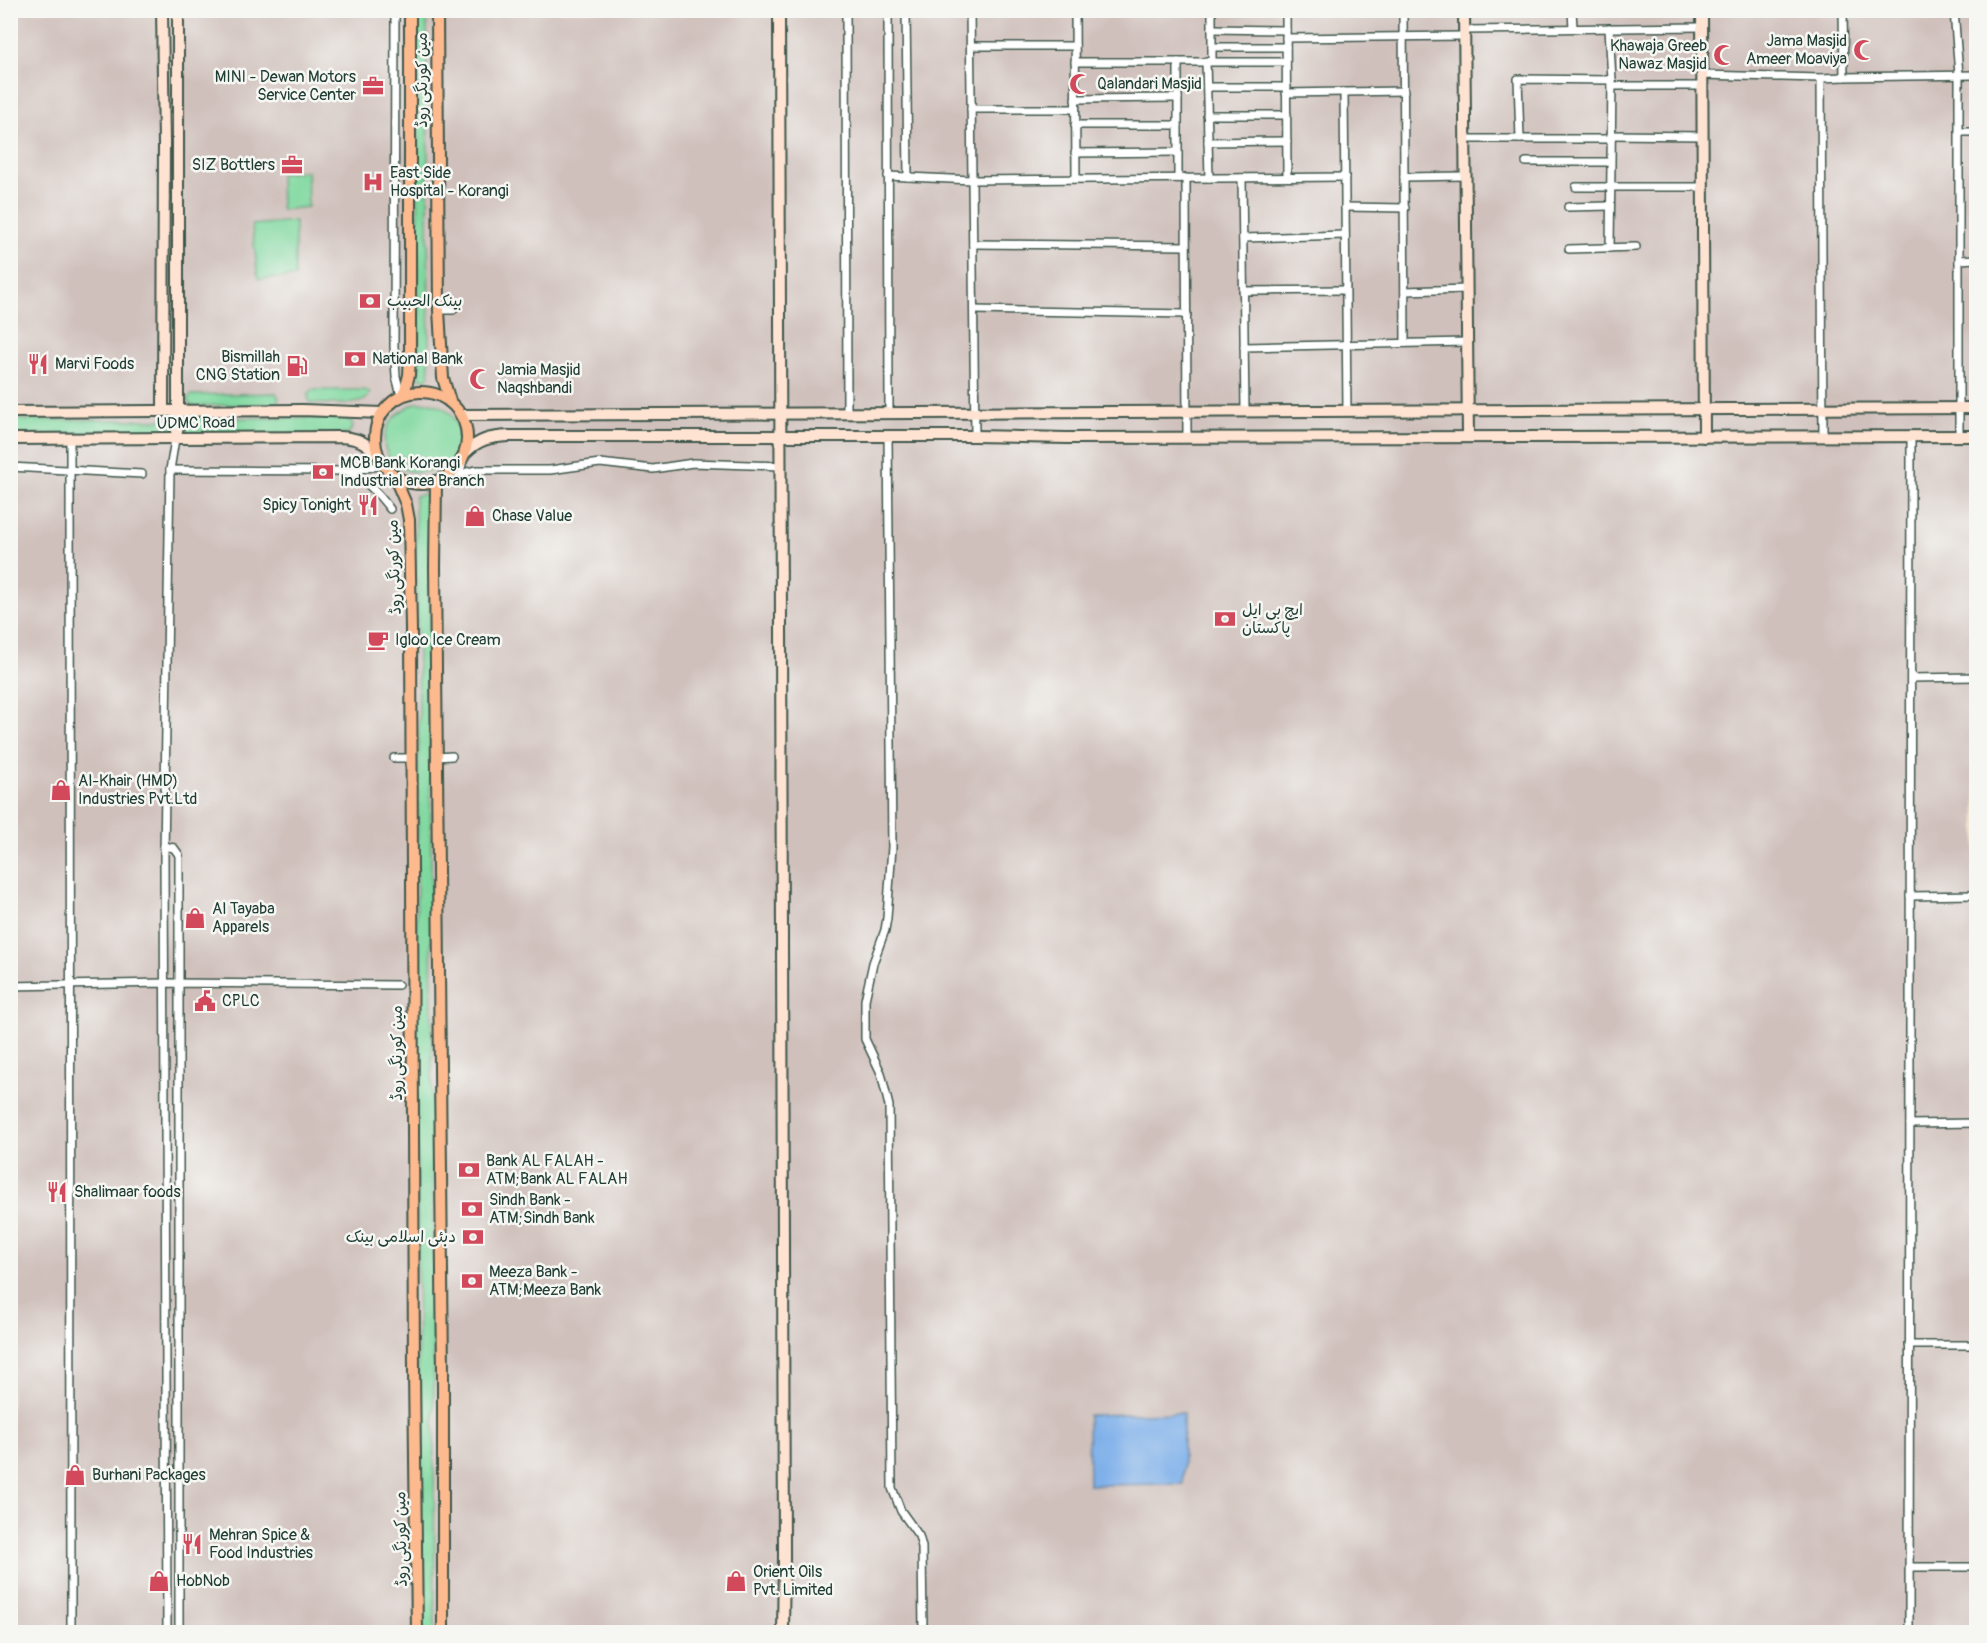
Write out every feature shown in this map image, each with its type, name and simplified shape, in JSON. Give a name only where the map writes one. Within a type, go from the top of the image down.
[{"type":"main road","points":[[162,10],[163,411]]},
{"type":"main road","points":[[175,439],[178,411],[180,144],[178,10]]},
{"type":"main road","name":"مین کورنگی روڈ","points":[[403,395],[409,375],[410,354],[410,10]]},
{"type":"main road","name":"مین کورنگی روڈ","points":[[437,10],[440,310],[443,378],[450,401]]},
{"type":"main road","points":[[780,10],[783,1632]]},
{"type":"main road","points":[[1464,10],[1468,437]]},
{"type":"main road","points":[[1702,10],[1704,437]]},
{"type":"main road","points":[[163,43],[179,43]]},
{"type":"main road","points":[[164,144],[180,144]]},
{"type":"main road","points":[[420,391],[436,393],[450,401],[461,415],[467,434],[463,460],[452,472],[436,482],[408,483],[394,476],[377,453],[375,432],[382,413],[391,402],[403,395],[420,391]]},
{"type":"main road","points":[[461,415],[1977,408]]},
{"type":"main road","name":"UDMC Road","points":[[10,411],[302,410],[382,413]]},
{"type":"main road","name":"UDMC Road","points":[[10,439],[340,436],[363,441],[377,453]]},
{"type":"main road","points":[[465,453],[475,442],[496,436],[1187,438],[1977,436]]},
{"type":"main road","name":"مین کورنگی روڈ","points":[[394,476],[406,504],[409,520],[417,1632]]},
{"type":"main road","points":[[436,482],[443,1632]]},
{"type":"street","points":[[395,10],[394,346],[396,376],[403,395]]},
{"type":"street","points":[[846,10],[847,413]]},
{"type":"street","points":[[888,10],[889,413]]},
{"type":"street","points":[[906,10],[908,177]]},
{"type":"street","points":[[970,10],[975,436]]},
{"type":"street","points":[[1075,10],[1076,178]]},
{"type":"street","points":[[1209,178],[1207,87],[1212,47],[1212,10]]},
{"type":"street","points":[[1286,10],[1287,177]]},
{"type":"street","points":[[1403,10],[1405,342]]},
{"type":"street","points":[[1572,10],[1573,28]]},
{"type":"street","points":[[1843,10],[1844,77]]},
{"type":"street","points":[[1954,10],[1959,75],[1959,436]]},
{"type":"street","points":[[1286,38],[1404,37],[1573,28],[1702,27]]},
{"type":"street","points":[[1609,28],[1612,83],[1610,248]]},
{"type":"street","points":[[1212,29],[1286,30]]},
{"type":"street","points":[[971,46],[1075,46]]},
{"type":"street","points":[[1212,47],[1286,47]]},
{"type":"street","points":[[1075,62],[1286,62]]},
{"type":"street","points":[[1178,62],[1178,152],[1186,246],[1187,438]]},
{"type":"street","points":[[1520,139],[1518,79],[1612,83],[1977,75]]},
{"type":"street","points":[[1821,78],[1823,436]]},
{"type":"street","points":[[1207,87],[1344,92],[1404,91]]},
{"type":"street","points":[[1344,92],[1347,411]]},
{"type":"street","points":[[1075,99],[1178,98]]},
{"type":"street","points":[[971,109],[1075,109]]},
{"type":"street","points":[[1207,115],[1287,115]]},
{"type":"street","points":[[1075,125],[1178,125]]},
{"type":"street","points":[[1959,132],[1977,132]]},
{"type":"street","points":[[1465,138],[1702,136]]},
{"type":"street","points":[[1208,142],[1287,141]]},
{"type":"street","points":[[1075,153],[1178,152]]},
{"type":"street","points":[[1526,162],[1610,162]]},
{"type":"street","points":[[888,176],[972,180],[1345,177]]},
{"type":"street","points":[[1404,177],[1466,176]]},
{"type":"street","points":[[1242,178],[1245,411]]},
{"type":"street","points":[[1576,187],[1703,187]]},
{"type":"street","points":[[1568,207],[1610,206]]},
{"type":"street","points":[[1345,207],[1405,208]]},
{"type":"street","points":[[396,216],[411,216]]},
{"type":"street","points":[[1243,238],[1345,235]]},
{"type":"street","points":[[973,244],[1186,246]]},
{"type":"street","points":[[1569,249],[1636,247]]},
{"type":"street","points":[[1959,260],[1977,260]]},
{"type":"street","points":[[1405,291],[1467,289]]},
{"type":"street","points":[[1243,291],[1346,290]]},
{"type":"street","points":[[440,310],[453,310]]},
{"type":"street","points":[[974,310],[1187,314]]},
{"type":"street","points":[[1244,347],[1467,342]]},
{"type":"street","points":[[1909,1632],[1911,436]]},
{"type":"street","points":[[888,437],[892,847],[888,918],[873,963],[865,1000],[866,1039],[881,1073],[889,1106],[892,1488],[902,1511],[919,1536],[922,1547],[923,1632]]},
{"type":"street","points":[[167,1632],[164,846],[170,471],[175,439]]},
{"type":"street","points":[[70,440],[71,1632]]},
{"type":"street","points":[[465,453],[458,479],[467,472],[477,470],[550,470],[600,463],[653,469],[693,463],[781,466]]},
{"type":"street","points":[[170,471],[347,471],[384,465]]},
{"type":"street","points":[[10,467],[142,474]]},
{"type":"street","points":[[347,471],[358,476],[373,488],[390,509]]},
{"type":"street","points":[[1911,678],[1977,677]]},
{"type":"street","points":[[437,757],[452,756]]},
{"type":"street","points":[[394,758],[411,758]]},
{"type":"street","points":[[164,846],[174,848],[179,855],[179,1632]]},
{"type":"street","points":[[1910,896],[1977,895]]},
{"type":"street","points":[[10,986],[165,983],[398,985]]},
{"type":"street","points":[[1910,1124],[1977,1123]]},
{"type":"street","points":[[165,1145],[179,1146]]},
{"type":"street","points":[[166,1260],[178,1260]]},
{"type":"street","points":[[166,1330],[178,1329]]},
{"type":"street","points":[[1910,1345],[1977,1345]]},
{"type":"street","points":[[1909,1567],[1977,1567]]},
{"type":"shaded area","points":[[10,11],[1976,11],[1976,1632],[11,1632]]},
{"type":"green space","points":[[417,11],[427,11],[429,376],[425,380],[419,377]]},
{"type":"green space","points":[[307,171],[308,207],[281,210],[280,174]]},
{"type":"green space","points":[[295,221],[295,277],[258,279],[252,225]]},
{"type":"green space","points":[[312,390],[370,392],[368,397],[355,403],[326,404],[309,402],[308,395]]},
{"type":"green space","points":[[276,393],[279,398],[276,404],[192,406],[187,400],[191,395]]},
{"type":"green space","points":[[416,403],[429,403],[448,411],[458,428],[457,449],[452,461],[431,471],[413,472],[399,466],[389,456],[384,443],[387,429],[397,415]]},
{"type":"green space","points":[[191,418],[345,418],[352,422],[353,427],[348,434],[187,434],[184,426]]},
{"type":"green space","points":[[10,420],[167,420],[174,425],[173,431],[169,433],[11,435]]},
{"type":"green space","points":[[422,494],[429,496],[435,1632],[421,1632],[418,1410],[416,954],[419,711],[415,496]]},
{"type":"water","points":[[1183,1413],[1183,1484],[1089,1485],[1088,1415]]},
{"type":"place","name":"Jama Masjid Ameer Moaviya","points":[[1864,50]]},
{"type":"place","name":"Khawaja Greeb Nawaz Masjid","points":[[1724,55]]},
{"type":"place","name":"Qalandari Masjid","points":[[1080,84]]},
{"type":"place","name":"MINI - Dewan Motors Service Center","points":[[373,86]]},
{"type":"place","name":"SIZ Bottlers","points":[[292,165]]},
{"type":"place","name":"East Side Hospital - Korangi","points":[[373,182]]},
{"type":"place","name":"بينک الحبيب","points":[[370,301]]},
{"type":"place","name":"National Bank","points":[[355,359]]},
{"type":"place","name":"Marvi Foods","points":[[38,364]]},
{"type":"place","name":"Bismillah CNG Station","points":[[297,366]]},
{"type":"place","name":"Jamia Masjid Naqshbandi","points":[[480,379]]},
{"type":"place","name":"MCB Bank Korangi Industrial area Branch","points":[[323,472]]},
{"type":"place","name":"Spicy Tonight","points":[[368,505]]},
{"type":"place","name":"Chase Value","points":[[475,516]]},
{"type":"place","name":"ایچ بی ایل پاکستان","points":[[1225,619]]},
{"type":"place","name":"Igloo Ice Cream","points":[[378,640]]},
{"type":"place","name":"Al-Khair (HMD) Industries Pvt.Ltd","points":[[61,790]]},
{"type":"place","name":"Al Tayaba Apparels","points":[[195,918]]},
{"type":"place","name":"CPLC","points":[[205,1001]]},
{"type":"place","name":"Bank AL FALAH - ATM;Bank AL FALAH","points":[[469,1170]]},
{"type":"place","name":"Shalimaar foods","points":[[57,1192]]},
{"type":"place","name":"Sindh Bank - ATM;Sindh Bank","points":[[472,1209]]},
{"type":"place","name":"دبئی اسلامی بینک","points":[[473,1237]]},
{"type":"place","name":"Meeza Bank - ATM;Meeza Bank","points":[[472,1281]]},
{"type":"place","name":"Burhani Packages","points":[[75,1475]]},
{"type":"place","name":"Mehran Spice & Food Industries","points":[[192,1544]]},
{"type":"place","name":"HobNob","points":[[159,1581]]},
{"type":"place","name":"Orient Oils Pvt. Limited","points":[[736,1581]]}]
